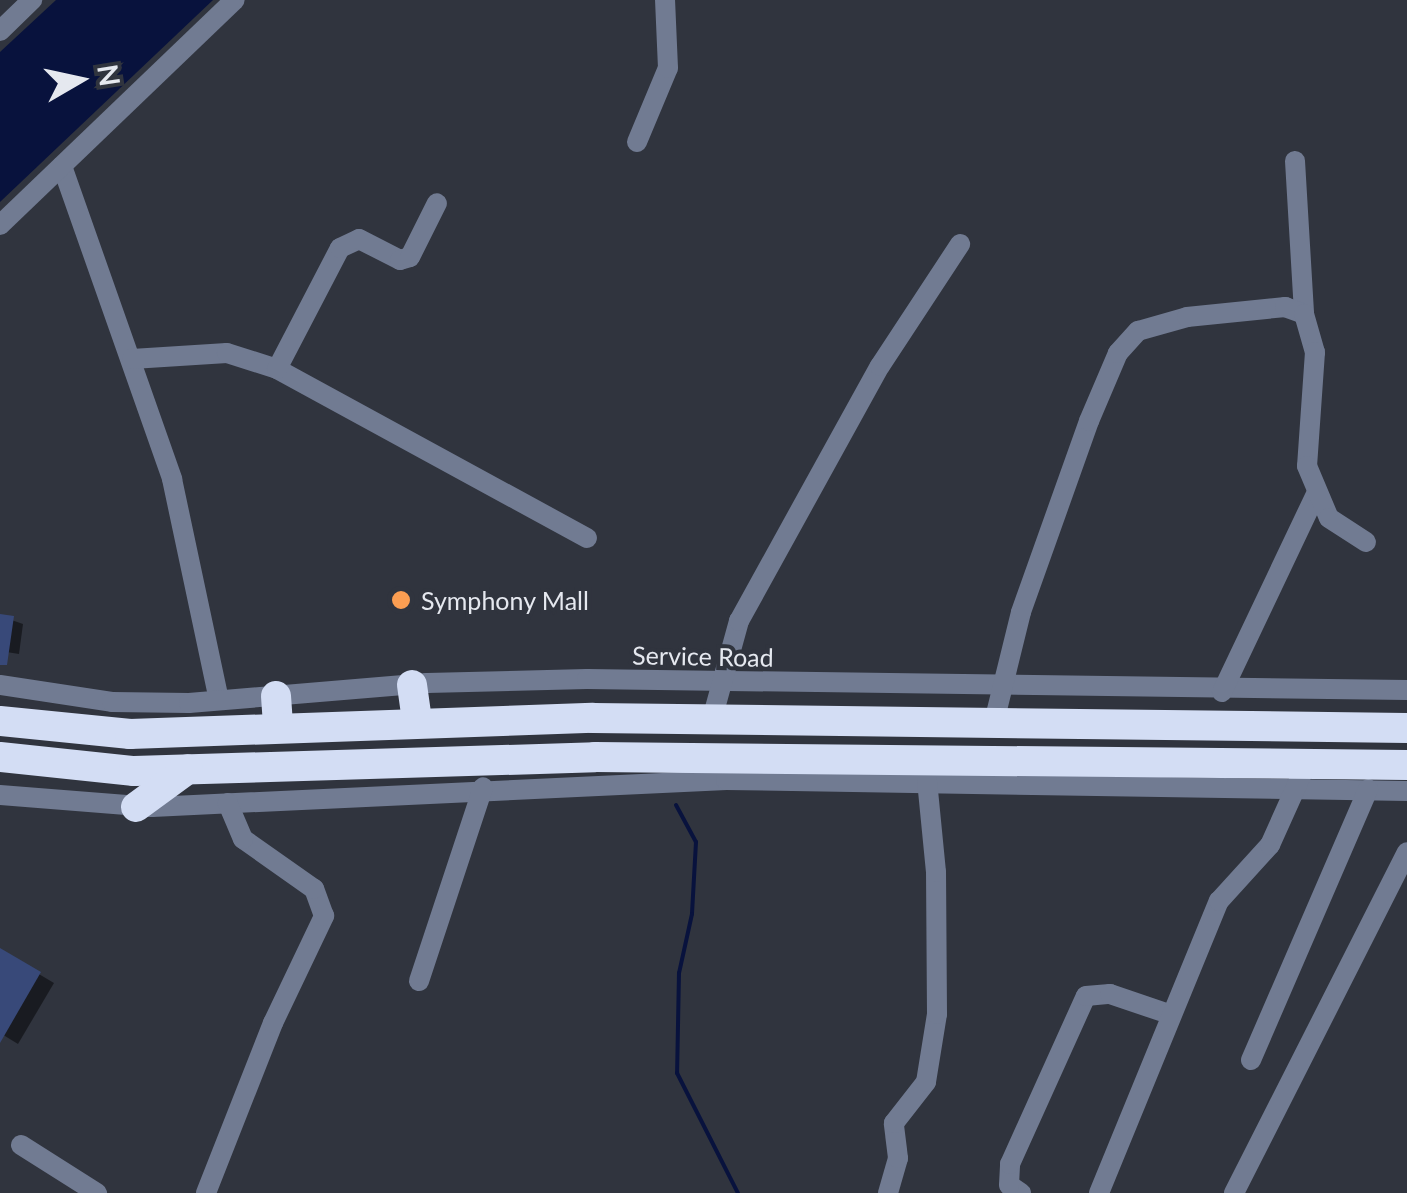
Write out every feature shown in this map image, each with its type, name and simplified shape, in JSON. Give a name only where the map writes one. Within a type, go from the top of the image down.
[{"type":"highway","points":[[412,684],[417,720]]},
{"type":"highway","points":[[276,696],[278,728]]},
{"type":"highway","points":[[0,721],[130,734],[417,720],[712,719],[1407,728]]},
{"type":"highway","points":[[0,757],[134,771],[464,758],[1301,776],[1407,765]]},
{"type":"highway","points":[[136,807],[188,769]]},
{"type":"street","points":[[11,16],[32,0]]},
{"type":"street","points":[[0,225],[235,0]]},
{"type":"street","points":[[637,142],[668,68],[666,0]]},
{"type":"street","points":[[1295,161],[1304,314],[1315,352],[1305,455],[1316,494],[1329,518],[1366,542]]},
{"type":"street","points":[[62,166],[132,359],[192,554],[219,700]]},
{"type":"street","points":[[277,369],[340,248],[359,239],[400,260],[410,257],[437,204]]},
{"type":"street","points":[[712,719],[739,621],[880,366],[960,244]]},
{"type":"street","points":[[994,722],[999,688],[1021,612],[1118,353],[1138,331],[1160,321],[1285,307],[1304,314]]},
{"type":"street","points":[[132,359],[227,353],[277,369],[587,538]]},
{"type":"street","points":[[1222,692],[1316,494]]},
{"type":"street","name":"Service Road","points":[[0,685],[112,702],[219,700],[412,684],[721,682],[1222,692],[1407,690]]},
{"type":"street","points":[[0,796],[136,807],[483,787],[927,781],[992,771]]},
{"type":"street","points":[[1098,1193],[1169,1014],[1219,902],[1270,844],[1301,776],[1368,790],[1407,791]]},
{"type":"street","points":[[888,1193],[898,1158],[894,1123],[926,1082],[937,1014],[936,872],[927,781]]},
{"type":"street","points":[[419,981],[483,787]]},
{"type":"street","points":[[1251,1060],[1368,790]]},
{"type":"street","points":[[206,1193],[272,1023],[324,916],[314,889],[243,839],[228,803]]},
{"type":"street","points":[[1234,1193],[1407,852]]},
{"type":"street","points":[[1022,1193],[1009,1185],[1010,1164],[1086,996],[1110,994],[1169,1014]]},
{"type":"street","points":[[21,1145],[97,1193]]},
{"type":"shaded area","points":[[56,0],[213,0],[0,202],[0,52]]},
{"type":"building","points":[[0,614],[14,616],[7,665],[0,665]]},
{"type":"building","points":[[0,948],[41,972],[0,1043]]},
{"type":"waterway","points":[[676,805],[696,842],[692,914],[679,973],[677,1073],[738,1193]]},
{"type":"place","name":"Symphony Mall","points":[[401,600]]}]
